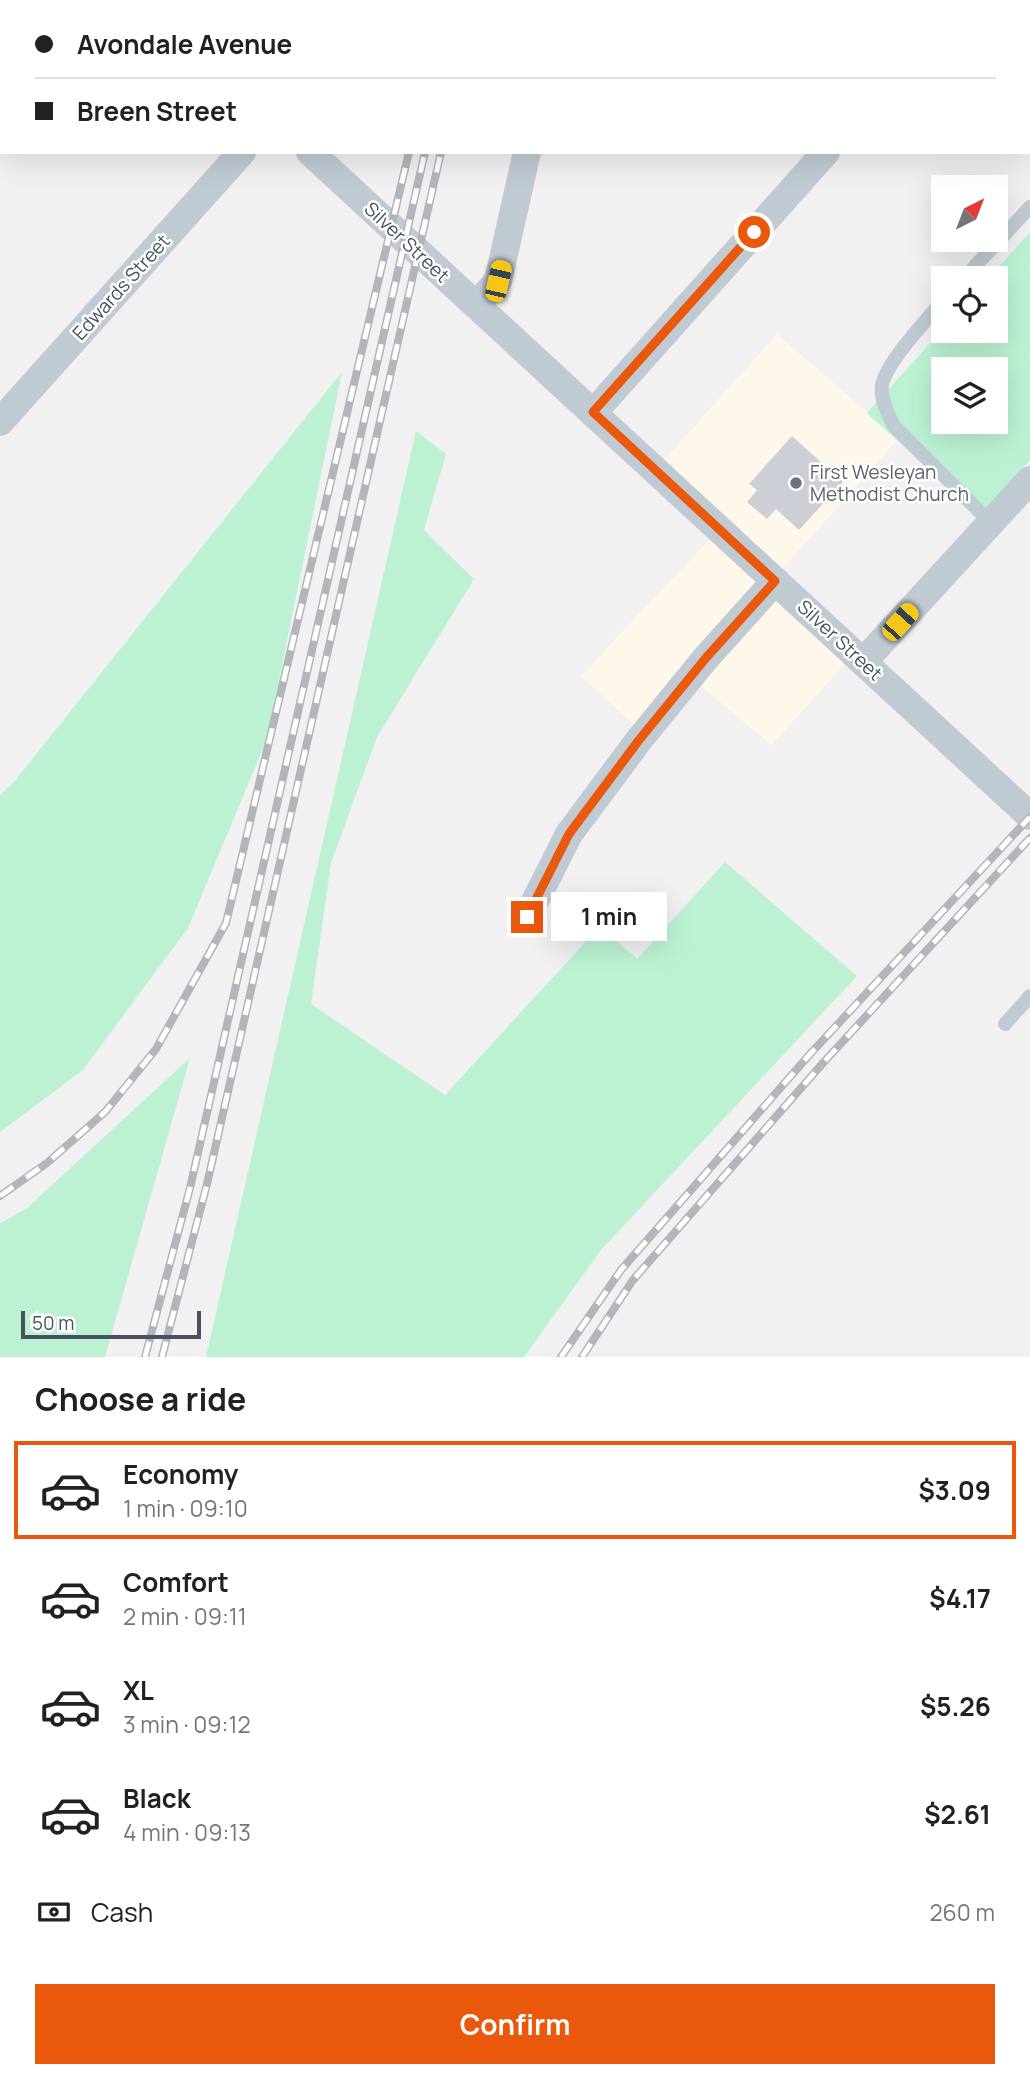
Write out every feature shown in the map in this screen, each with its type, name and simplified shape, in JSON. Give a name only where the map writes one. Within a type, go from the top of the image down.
[{"type":"street","name":"Edwards Street","points":[[0,422],[240,154]]},
{"type":"street","name":"Silver Street","points":[[312,154],[1030,816]]},
{"type":"street","points":[[475,305],[498,281],[527,154]]},
{"type":"street","points":[[593,412],[824,154]]},
{"type":"street","points":[[863,662],[1030,480]]},
{"type":"street","points":[[527,917],[577,824],[639,740],[705,659],[775,581]]},
{"type":"lane","points":[[975,266],[1030,207]]},
{"type":"lane","points":[[931,315],[896,357],[882,384],[884,408],[894,426],[991,523]]},
{"type":"lane","points":[[1005,1024],[1030,996]]},
{"type":"shaded area","points":[[777,334],[898,439],[778,574],[859,649],[771,745],[694,680],[646,736],[581,676],[721,527],[656,469]]},
{"type":"green space","points":[[1030,232],[1030,460],[980,516],[867,413],[931,342],[1008,343],[1008,266],[1000,266]]},
{"type":"green space","points":[[342,372],[267,739],[188,928],[83,1070],[0,1132],[0,795],[14,782]]},
{"type":"green space","points":[[416,431],[446,454],[424,530],[474,579],[377,737],[331,863],[311,1004],[445,1095],[600,926],[637,959],[725,862],[857,976],[601,1250],[524,1357],[206,1357]]},
{"type":"green space","points":[[190,1058],[105,1357],[0,1357],[0,1223],[26,1209]]},
{"type":"building","name":"First Wesleyan Methodist Church","points":[[792,436],[843,482],[799,530],[776,509],[767,519],[747,502],[757,490],[749,484]]},
{"type":"railway","points":[[0,1196],[47,1163],[105,1112],[156,1049],[226,923],[409,154]]},
{"type":"railway","points":[[145,1357],[190,1188],[425,154]]},
{"type":"railway","points":[[162,1357],[207,1184],[441,154]]},
{"type":"railway","points":[[561,1357],[621,1270],[811,1053],[1030,817]]},
{"type":"railway","points":[[582,1357],[633,1280],[823,1063],[1030,838]]},
{"type":"place","name":"First Wesleyan Methodist Church","points":[[796,483]]},
{"type":"route","points":[[527,917],[569,834],[639,740],[705,659],[775,581],[593,412],[754,232]]}]
